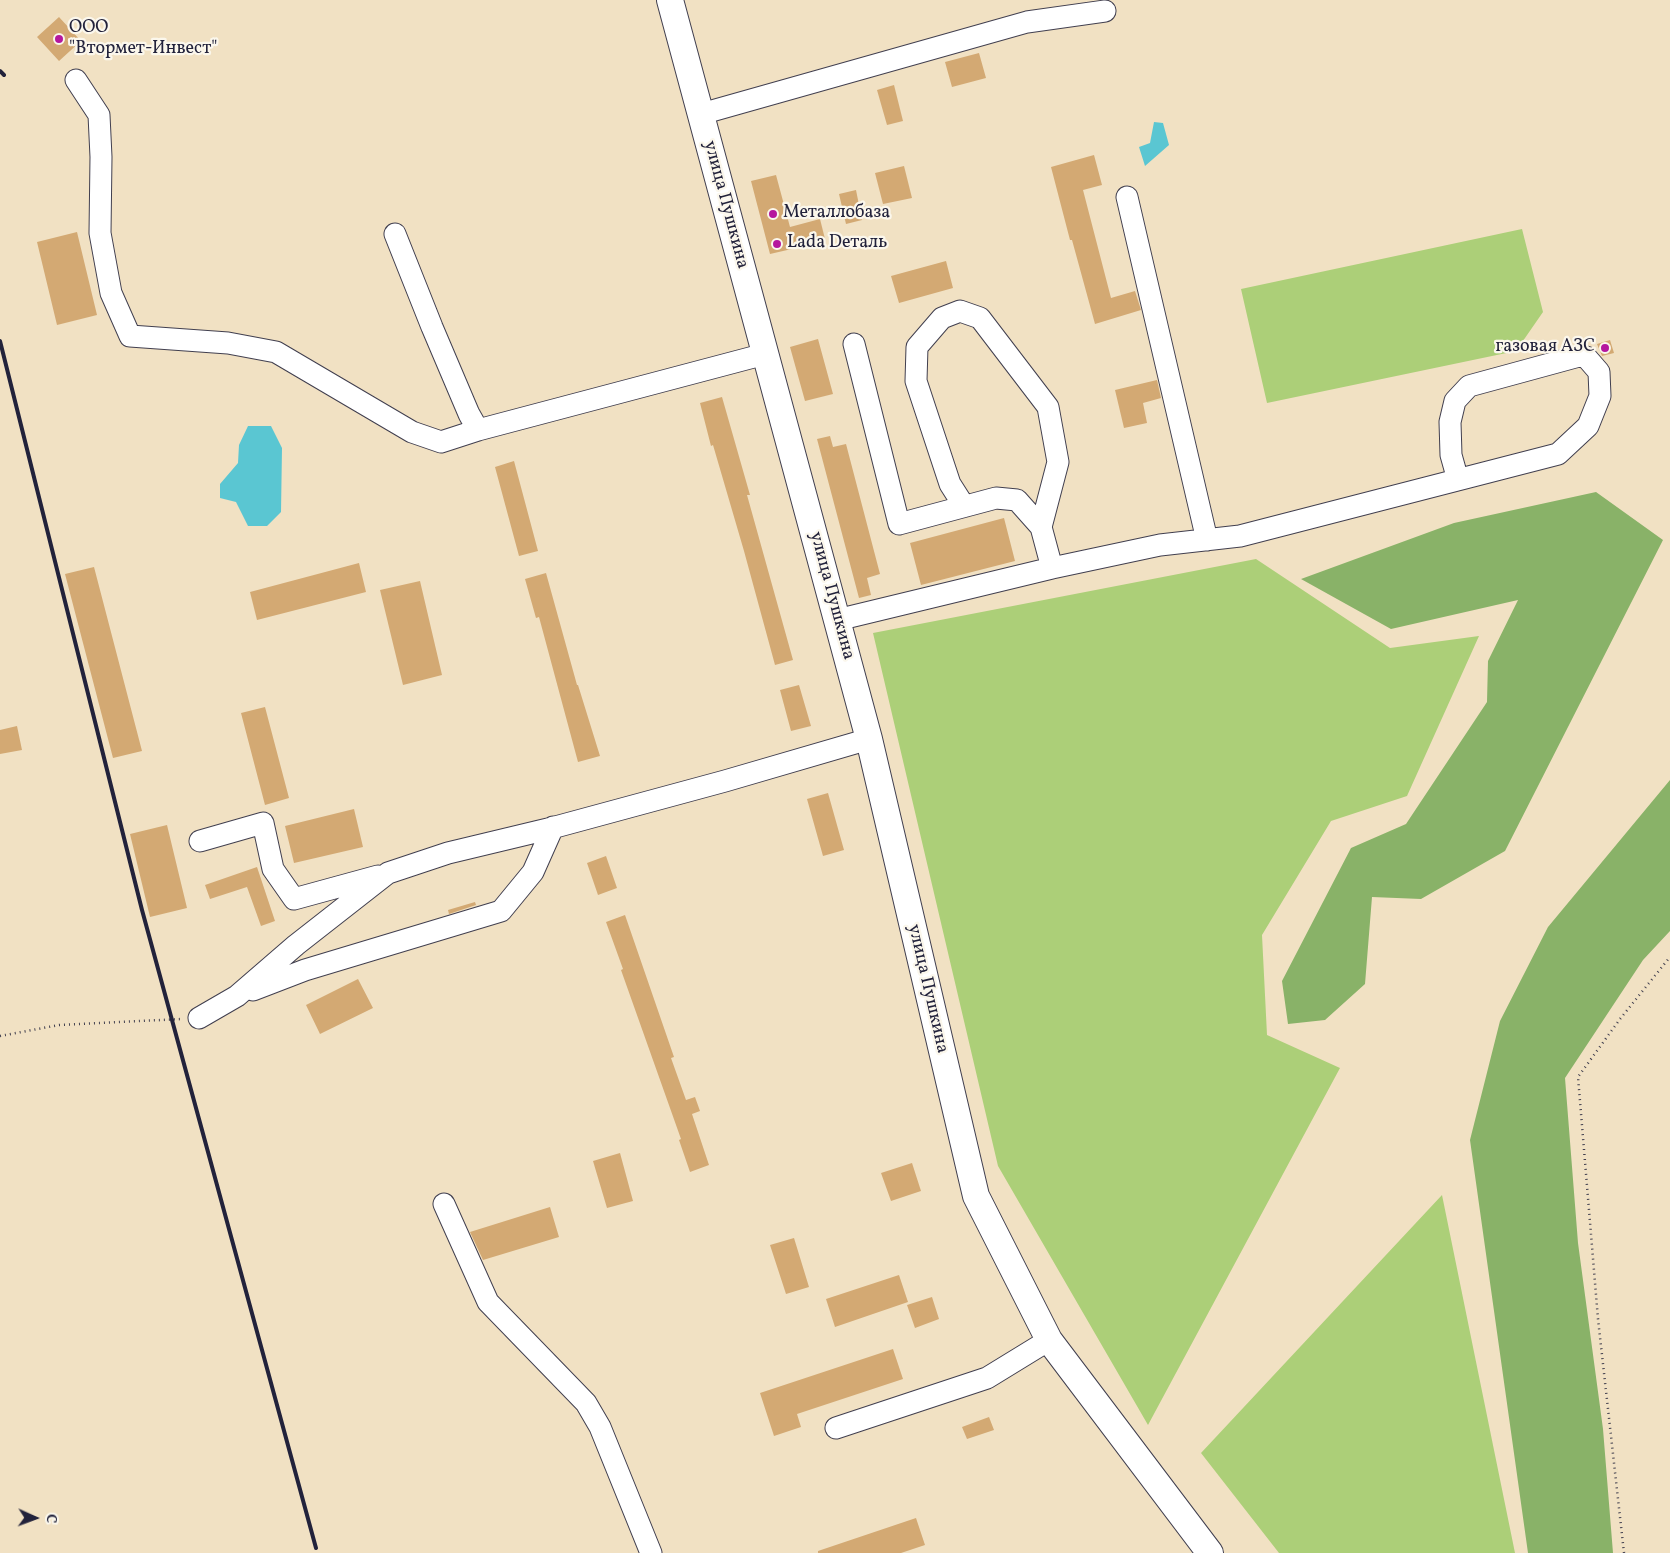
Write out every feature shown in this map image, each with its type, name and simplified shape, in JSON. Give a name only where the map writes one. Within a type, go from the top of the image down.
[{"type":"main road","name":"улица Пушкина","points":[[670,0],[869,739],[976,1196],[1049,1340],[1210,1553]]},
{"type":"lane","points":[[701,114],[1027,22],[1104,11]]},
{"type":"lane","points":[[76,80],[99,115],[101,157],[100,233],[111,293],[130,336],[228,343],[276,352],[412,432],[441,442],[478,430],[766,354]]},
{"type":"lane","points":[[1127,197],[1207,540]]},
{"type":"lane","points":[[395,234],[432,327],[469,414],[478,430]]},
{"type":"lane","points":[[964,506],[950,484],[916,380],[917,348],[942,318],[960,311],[980,318],[1048,407],[1058,462],[1041,526]]},
{"type":"lane","points":[[854,344],[899,524],[996,498],[1017,500],[1041,526],[1052,568]]},
{"type":"lane","points":[[837,620],[1052,568],[1160,545],[1240,536],[1458,480],[1558,454],[1588,426],[1600,396],[1599,372],[1586,357],[1579,356],[1469,386],[1455,401],[1450,422],[1451,456],[1458,480]]},
{"type":"lane","points":[[200,841],[263,824],[273,869],[294,899],[388,873],[448,853],[725,781],[869,739]]},
{"type":"lane","points":[[199,1018],[237,996],[305,970],[501,911],[533,872],[553,827]]},
{"type":"lane","points":[[237,996],[296,945],[388,873]]},
{"type":"lane","points":[[444,1204],[488,1302],[586,1403],[600,1427],[652,1553]]},
{"type":"lane","points":[[836,1428],[987,1378],[1049,1340]]},
{"type":"path","points":[[1624,1553],[1598,1319],[1578,1076],[1620,1019],[1670,957]]},
{"type":"path","points":[[0,1036],[59,1026],[199,1018]]},
{"type":"green space","points":[[1522,229],[1543,312],[1516,351],[1267,403],[1241,289]]},
{"type":"green space","points":[[1596,492],[1663,540],[1505,851],[1421,899],[1372,897],[1365,984],[1325,1020],[1288,1024],[1282,981],[1351,848],[1406,824],[1487,702],[1488,661],[1518,600],[1391,629],[1301,579],[1454,523]]},
{"type":"green space","points":[[1256,559],[1390,648],[1479,636],[1407,796],[1331,821],[1262,935],[1267,1035],[1340,1068],[1148,1425],[998,1166],[873,633]]},
{"type":"green space","points":[[1670,780],[1670,931],[1643,960],[1565,1078],[1578,1243],[1603,1429],[1613,1553],[1528,1553],[1470,1140],[1500,1021],[1548,927]]},
{"type":"green space","points":[[1442,1195],[1515,1553],[1279,1553],[1201,1453]]},
{"type":"water","points":[[1154,122],[1163,123],[1169,145],[1145,166],[1139,147],[1150,143]]},
{"type":"water","points":[[248,426],[271,426],[282,448],[281,512],[267,526],[248,526],[236,502],[220,498],[220,484],[238,463],[239,445]]},
{"type":"building","name":"ООО \"Втормет-Инвест\"","points":[[59,17],[81,41],[59,61],[37,37]]},
{"type":"building","points":[[979,53],[986,78],[952,87],[945,62]]},
{"type":"building","points":[[894,85],[903,121],[887,125],[877,90]]},
{"type":"building","points":[[1094,155],[1102,185],[1083,190],[1111,298],[1135,291],[1141,310],[1095,324],[1051,167]]},
{"type":"building","points":[[904,166],[912,198],[883,204],[875,173]]},
{"type":"building","name":"Металлобаза","points":[[776,175],[790,227],[820,219],[825,239],[770,254],[751,181]]},
{"type":"building","points":[[856,190],[862,220],[846,224],[839,194]]},
{"type":"building","points":[[77,232],[97,315],[57,325],[37,242]]},
{"type":"building","points":[[946,261],[953,288],[899,303],[891,276]]},
{"type":"building","points":[[818,339],[833,394],[805,401],[790,347]]},
{"type":"building","name":"газовая АЗС","points":[[1610,340],[1614,353],[1602,356],[1597,344]]},
{"type":"building","points":[[1157,380],[1161,398],[1143,403],[1147,423],[1124,428],[1115,390]]},
{"type":"building","points":[[722,397],[793,660],[775,665],[744,551],[713,445],[711,446],[700,403]]},
{"type":"building","points":[[830,436],[833,447],[846,444],[880,574],[867,578],[871,595],[859,598],[817,439]]},
{"type":"building","points":[[514,461],[538,551],[519,556],[495,467]]},
{"type":"building","points":[[1004,518],[1015,561],[921,585],[910,543]]},
{"type":"building","points":[[359,563],[366,592],[257,620],[250,592]]},
{"type":"building","points":[[94,567],[142,751],[113,758],[65,574]]},
{"type":"building","points":[[546,573],[577,685],[600,756],[578,762],[539,617],[536,618],[525,579]]},
{"type":"building","points":[[420,581],[442,675],[403,685],[380,590]]},
{"type":"building","points":[[799,685],[811,726],[791,731],[780,690]]},
{"type":"building","points":[[265,707],[289,798],[265,805],[241,713]]},
{"type":"building","points":[[17,726],[22,750],[0,754],[0,730]]},
{"type":"building","points":[[828,793],[844,850],[823,856],[807,799]]},
{"type":"building","points":[[354,809],[363,847],[294,863],[285,826]]},
{"type":"building","points":[[167,825],[187,908],[150,917],[130,834]]},
{"type":"building","points":[[606,856],[617,888],[598,895],[587,863]]},
{"type":"building","points":[[257,867],[275,921],[261,926],[247,887],[210,899],[205,885]]},
{"type":"building","points":[[475,902],[476,905],[449,914],[448,910]]},
{"type":"building","points":[[625,915],[674,1057],[671,1058],[686,1100],[695,1097],[700,1111],[692,1114],[709,1165],[690,1172],[679,1140],[681,1139],[621,970],[623,969],[606,922]]},
{"type":"building","points":[[358,979],[373,1008],[320,1034],[306,1005]]},
{"type":"building","points":[[620,1153],[633,1201],[607,1208],[593,1161]]},
{"type":"building","points":[[912,1163],[921,1191],[891,1201],[881,1173]]},
{"type":"building","points":[[550,1207],[559,1237],[483,1260],[470,1232]]},
{"type":"building","points":[[794,1238],[809,1287],[786,1294],[770,1245]]},
{"type":"building","points":[[899,1275],[908,1302],[835,1327],[826,1299]]},
{"type":"building","points":[[932,1297],[939,1319],[915,1328],[907,1305]]},
{"type":"building","points":[[893,1349],[903,1379],[797,1414],[801,1427],[774,1436],[760,1393]]},
{"type":"building","points":[[989,1417],[994,1430],[967,1439],[962,1427]]},
{"type":"building","points":[[916,1518],[925,1545],[901,1553],[818,1553],[818,1551]]},
{"type":"railway","points":[[0,71],[4,75]]},
{"type":"railway","points":[[0,341],[142,910],[316,1548]]},
{"type":"place","name":"ООО \"Втормет-Инвест\"","points":[[59,39]]},
{"type":"place","name":"Металлобаза","points":[[773,214]]},
{"type":"place","name":"Lada Dеталь","points":[[777,244]]},
{"type":"place","name":"газовая АЗС","points":[[1605,348]]}]
